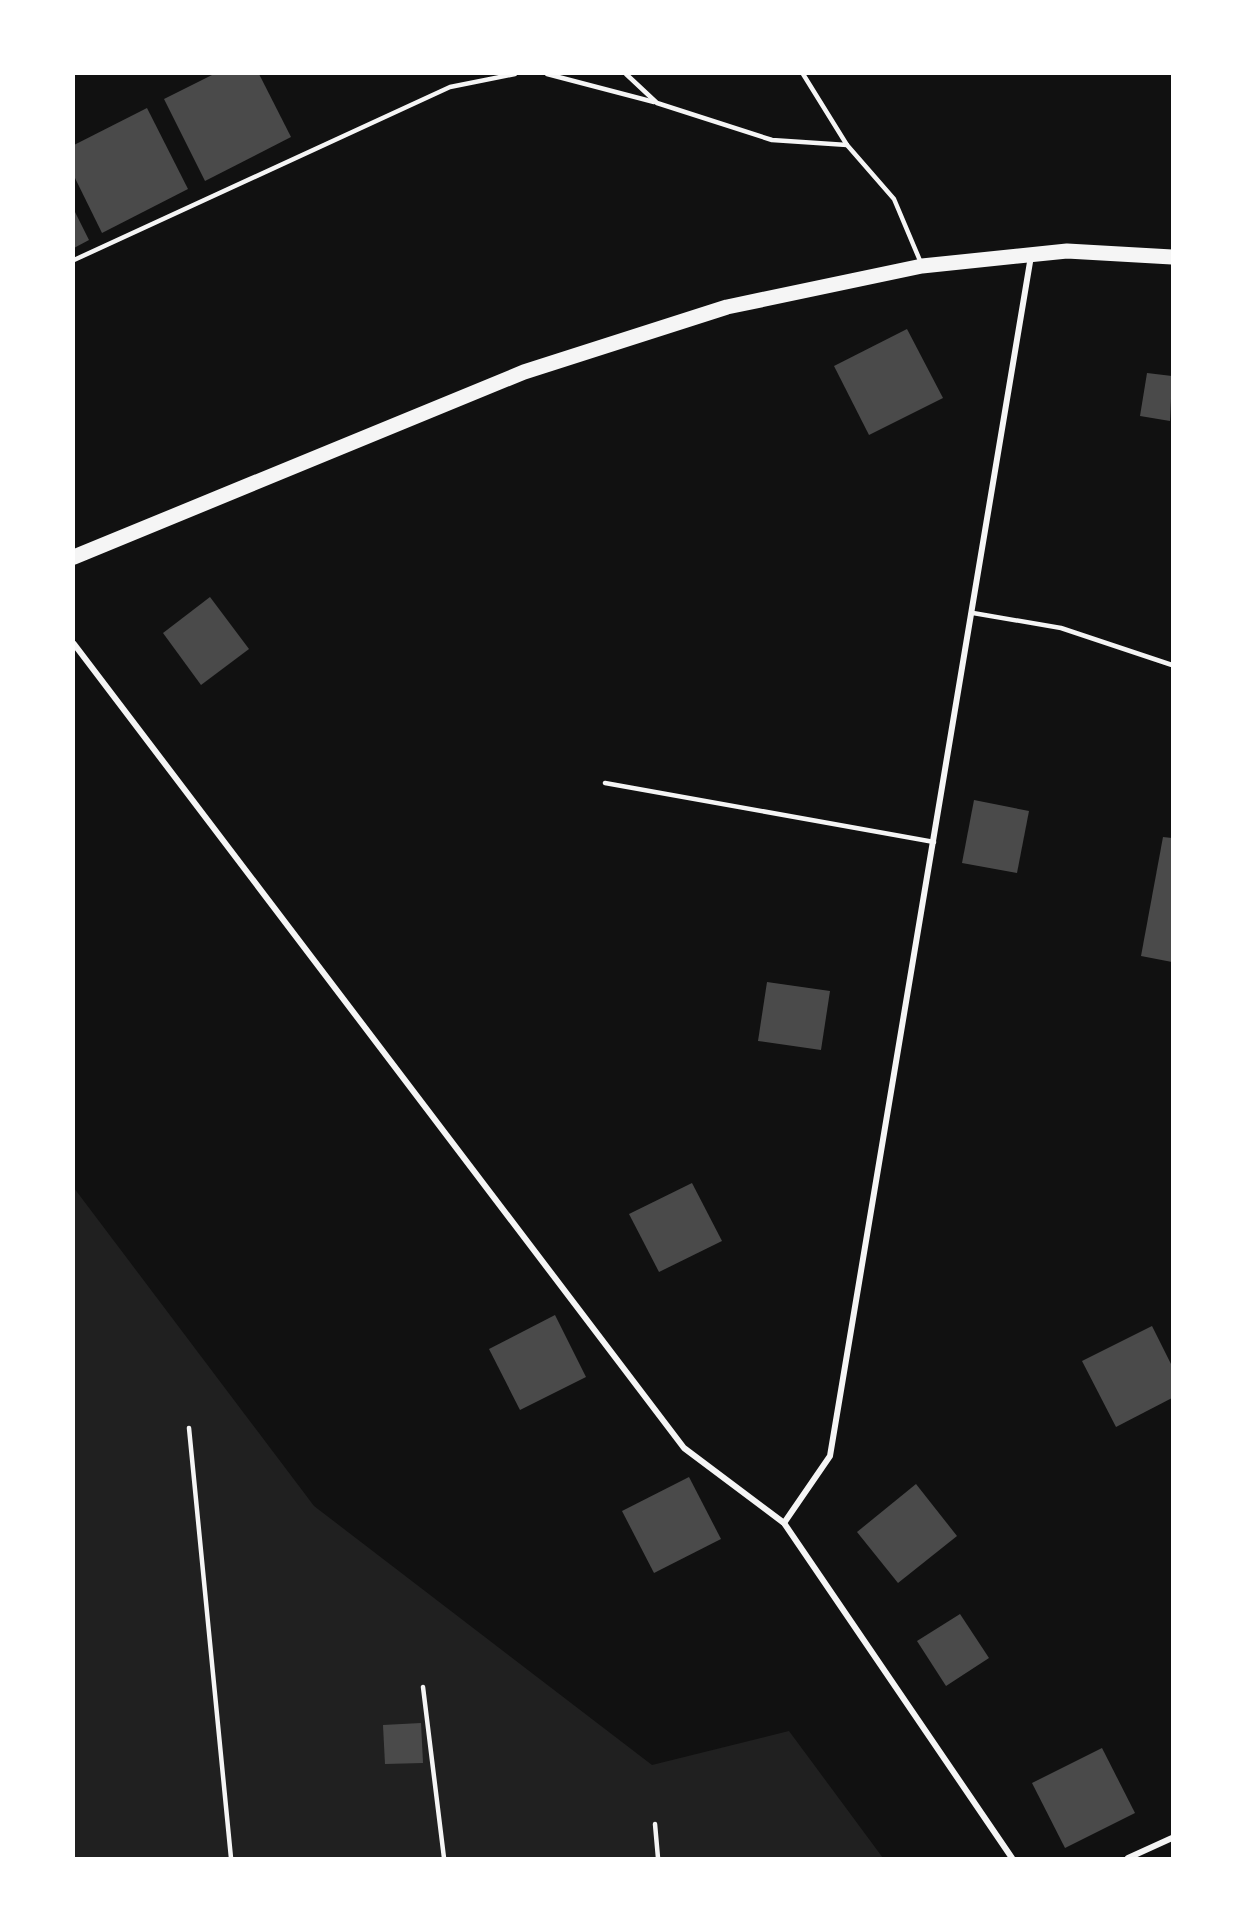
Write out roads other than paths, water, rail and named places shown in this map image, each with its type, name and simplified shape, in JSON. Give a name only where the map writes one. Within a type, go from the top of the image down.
[{"type":"main road","points":[[74,557],[524,372],[727,308],[922,266],[1067,251],[1173,257]]},
{"type":"street","points":[[784,1523],[830,1456],[1032,255]]},
{"type":"street","points":[[74,644],[684,1448],[784,1523],[1012,1858]]},
{"type":"street","points":[[1128,1858],[1173,1838]]},
{"type":"lane","points":[[74,260],[450,87],[515,74]]},
{"type":"lane","points":[[547,74],[657,103],[772,140],[847,145]]},
{"type":"lane","points":[[626,74],[657,103]]},
{"type":"lane","points":[[803,74],[847,145],[894,199],[922,266]]},
{"type":"lane","points":[[973,613],[1061,628],[1173,665]]},
{"type":"lane","points":[[605,783],[934,842]]},
{"type":"lane","points":[[189,1428],[231,1858]]},
{"type":"lane","points":[[423,1687],[444,1858]]},
{"type":"lane","points":[[655,1824],[658,1858]]}]
